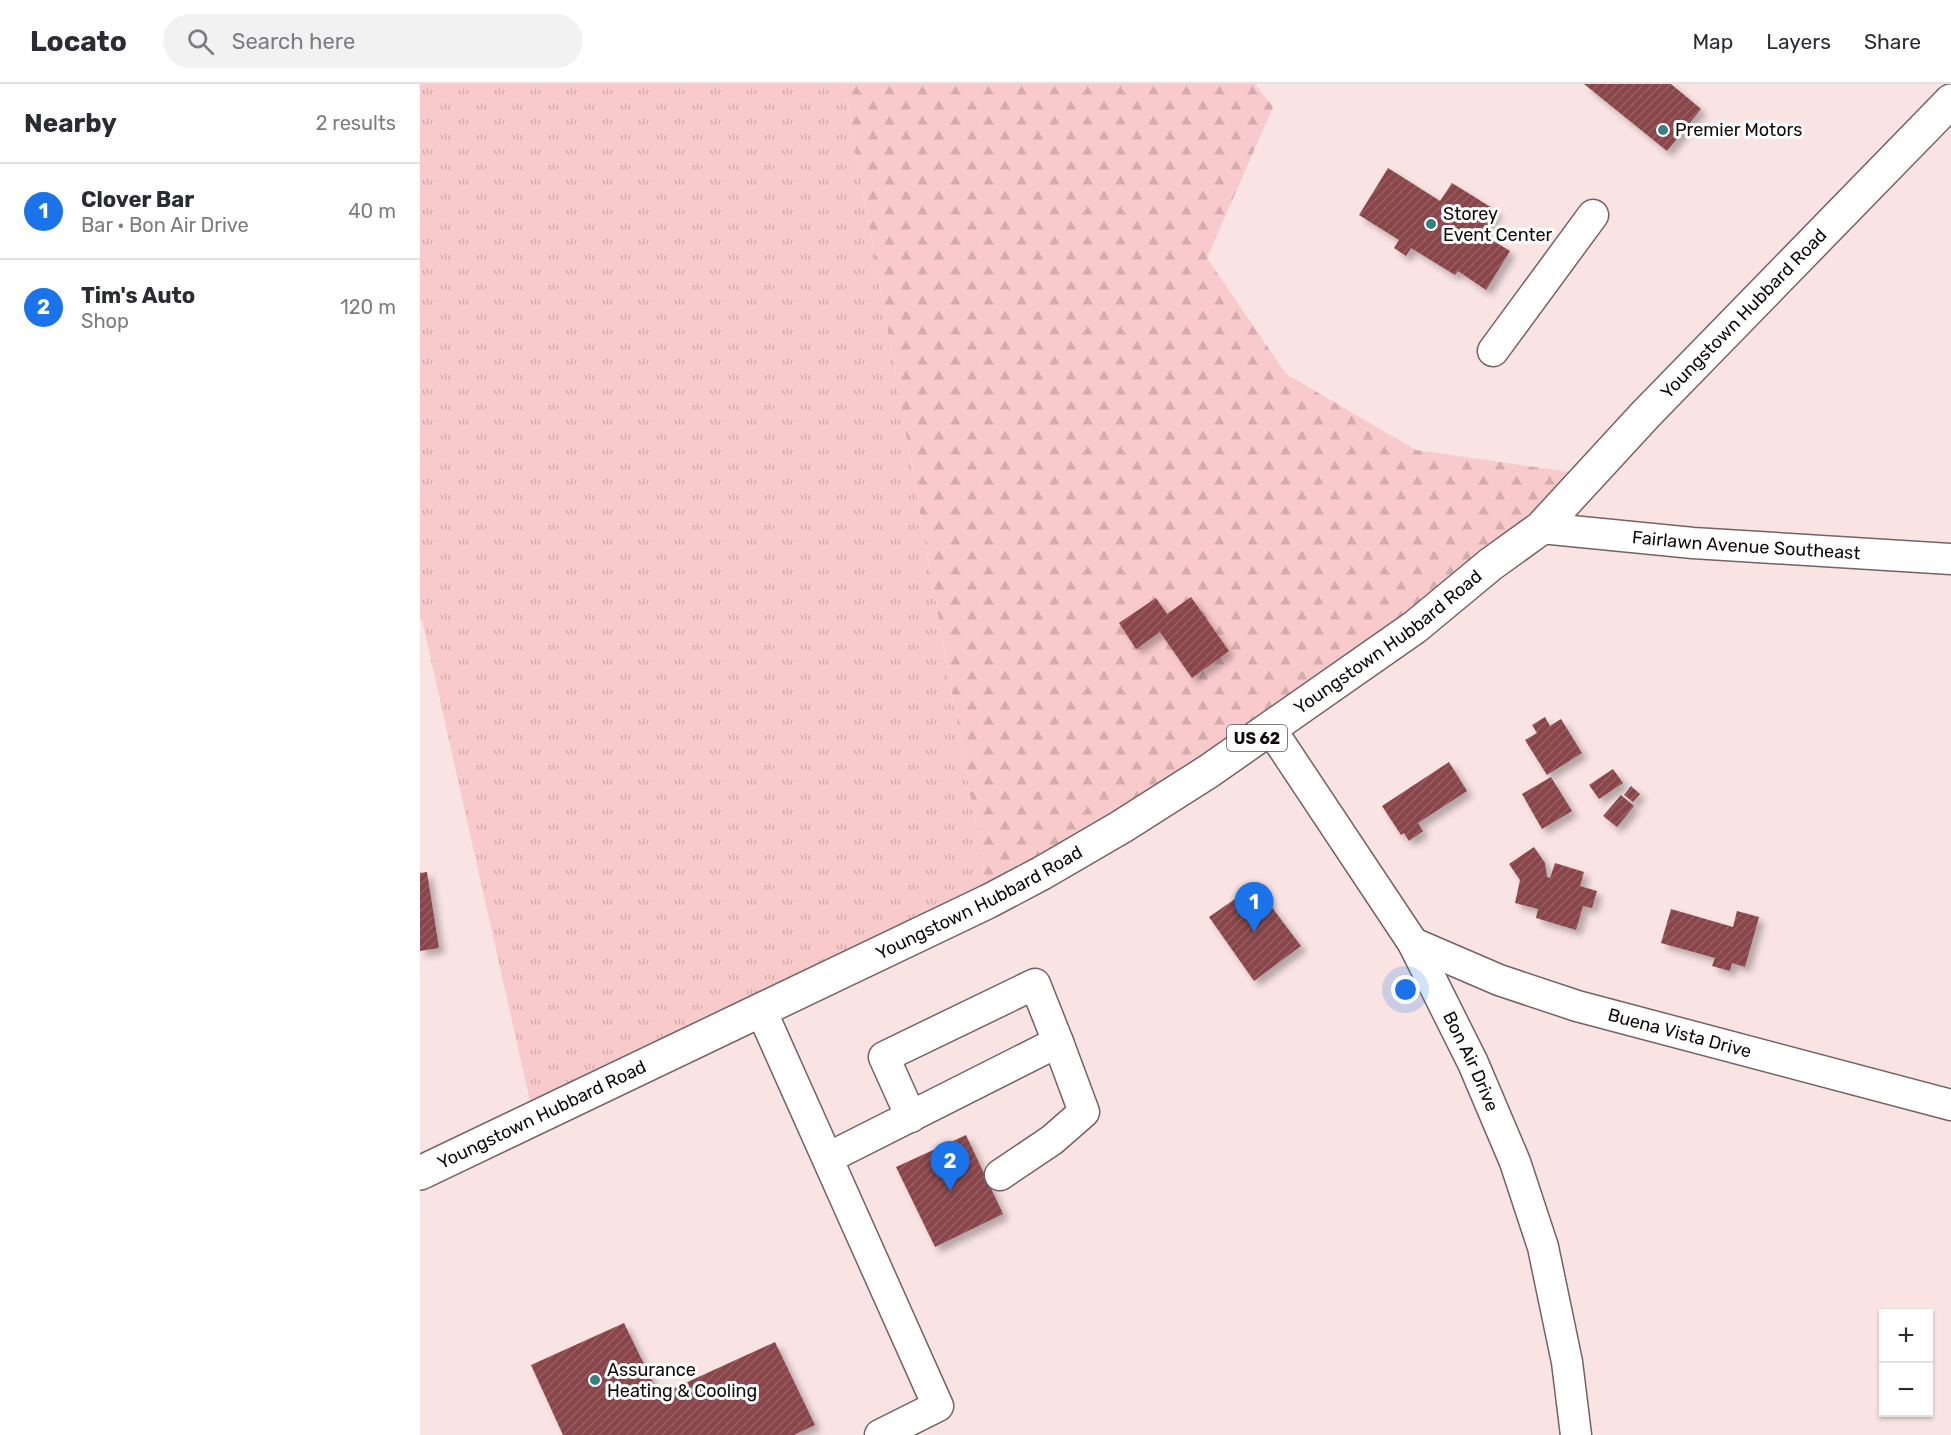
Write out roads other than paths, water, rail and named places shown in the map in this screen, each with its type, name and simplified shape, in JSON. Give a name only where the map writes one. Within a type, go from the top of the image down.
[{"type":"main road","name":"Youngstown Hubbard Road","points":[[420,1173],[989,901],[1042,873],[1140,815],[1270,729],[1414,627],[1491,564],[1541,528],[1646,414],[1951,101]]},
{"type":"street","points":[[1493,351],[1593,214]]},
{"type":"street","name":"Fairlawn Avenue Southeast","points":[[1541,528],[1693,543],[1951,559]]},
{"type":"street","name":"Bon Air Drive","points":[[1270,729],[1413,943],[1473,1064],[1515,1162],[1543,1247],[1567,1362],[1576,1435]]},
{"type":"street","name":"Buena Vista Drive","points":[[1413,943],[1499,980],[1577,1006],[1951,1105]]},
{"type":"street","points":[[911,1117],[884,1057],[1035,984],[1084,1112],[1052,1140],[1000,1175]]},
{"type":"street","points":[[762,1010],[938,1406],[880,1435]]},
{"type":"street","points":[[828,1158],[1058,1042]]},
{"type":"place","name":"Premier Motors","points":[[1663,130]]},
{"type":"place","name":"Storey Event Center","points":[[1431,224]]},
{"type":"place","name":"Clover Bar","points":[[1254,932]]},
{"type":"place","name":"Tim's Auto","points":[[950,1191]]},
{"type":"place","name":"Assurance Heating & Cooling","points":[[595,1380]]}]
